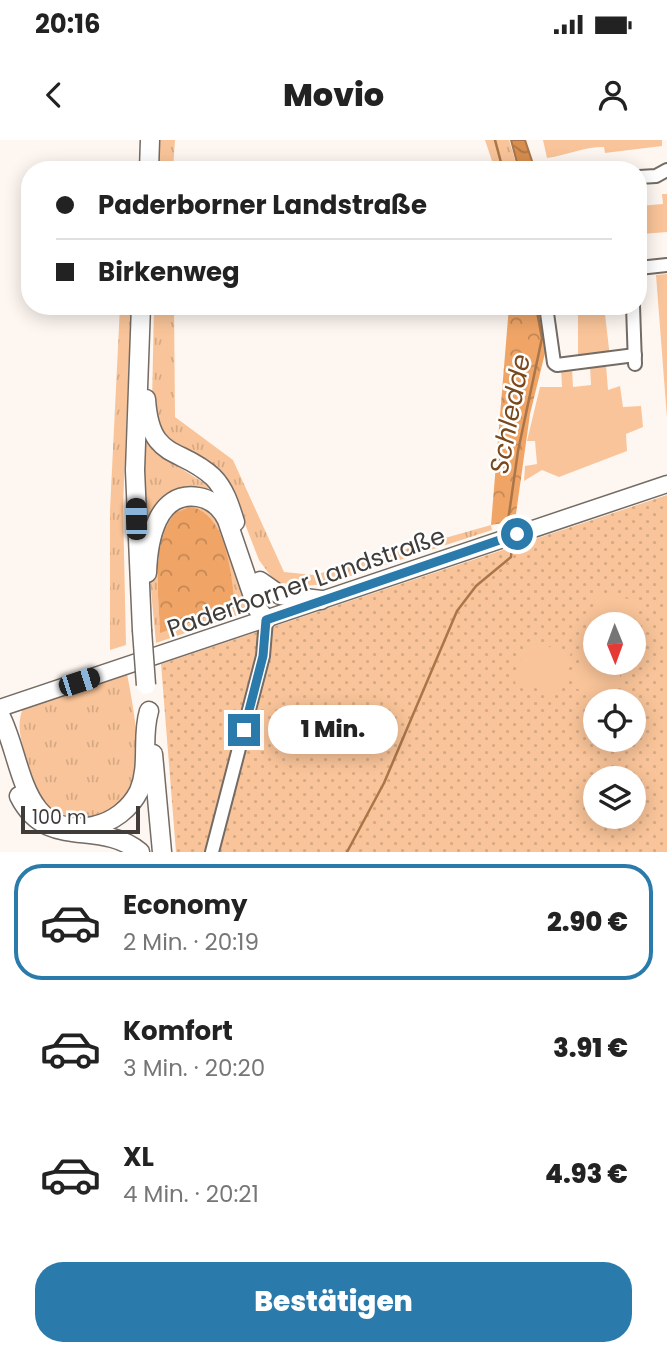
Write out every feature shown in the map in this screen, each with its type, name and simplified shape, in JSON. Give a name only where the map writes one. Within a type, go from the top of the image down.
[{"type":"highway","points":[[149,161],[150,140]]},
{"type":"highway","points":[[141,315],[135,491],[146,685],[162,852]]},
{"type":"highway","points":[[138,372],[145,386],[149,422],[156,437],[171,453],[208,474],[218,484],[260,581],[268,604],[266,620]]},
{"type":"highway","points":[[142,624],[148,602],[148,561],[156,523],[170,503],[195,496],[211,502],[225,515],[257,608],[266,620]]},
{"type":"highway","points":[[260,581],[280,595],[321,600]]},
{"type":"highway","points":[[0,715],[32,801],[58,823],[85,827],[115,817],[138,792],[144,771],[144,730],[149,711]]},
{"type":"highway","points":[[0,741],[26,813],[44,833],[68,842],[117,842],[141,852]]},
{"type":"main road","name":"Paderborner Landstraße","points":[[0,708],[667,484]]},
{"type":"street","points":[[647,177],[656,176],[667,170]]},
{"type":"street","points":[[647,267],[667,265]]},
{"type":"street","points":[[547,315],[554,363],[557,365],[635,360],[633,315]]},
{"type":"street","points":[[212,852],[263,656],[266,620]]},
{"type":"green space","points":[[159,140],[175,140],[174,161],[158,161]]},
{"type":"green space","points":[[485,140],[509,140],[515,161],[492,161]]},
{"type":"green space","points":[[543,140],[662,140],[662,146],[605,153],[604,147],[596,147],[547,158]]},
{"type":"green space","points":[[662,194],[667,194],[667,232],[647,234],[647,205],[663,204]]},
{"type":"green space","points":[[667,274],[667,418],[656,275]]},
{"type":"green space","points":[[120,315],[131,315],[123,507],[126,645],[110,650],[110,510]]},
{"type":"green space","points":[[154,315],[174,315],[175,417],[233,460],[284,572],[314,575],[491,525],[492,530],[326,584],[304,586],[275,582],[259,560],[231,488],[175,447],[159,427],[152,403]]},
{"type":"green space","points":[[508,315],[545,315],[549,337],[530,414],[515,521],[491,525]]},
{"type":"green space","points":[[578,315],[605,315],[610,357],[578,362]]},
{"type":"green space","points":[[606,365],[608,390],[620,386],[623,407],[641,406],[643,427],[626,434],[627,451],[559,477],[542,470],[524,481],[525,466],[537,464],[535,441],[527,441],[540,387],[562,387],[561,368],[572,368],[573,387],[591,385],[590,366]]},
{"type":"green space","points":[[145,429],[161,456],[204,483],[220,502],[179,491],[144,544]]},
{"type":"green space","points":[[667,495],[667,852],[176,852],[161,664]]},
{"type":"green space","points":[[190,500],[219,515],[247,607],[238,615],[156,643],[150,580],[162,517]],"holes":[[[175,513],[160,632],[159,554],[167,525]]]},
{"type":"green space","points":[[190,507],[202,512],[220,533],[229,564],[235,607],[160,633],[158,571],[162,539],[175,513]]},
{"type":"green space","points":[[598,591],[639,602],[636,612],[592,612]]},
{"type":"green space","points":[[525,641],[571,652],[561,694],[515,683]]},
{"type":"green space","points":[[583,645],[583,676],[620,676],[617,689],[573,688]]},
{"type":"green space","points":[[127,674],[137,744],[135,781],[120,803],[97,818],[71,821],[59,817],[44,804],[31,776],[20,732],[23,708]]},
{"type":"water","points":[[511,140],[525,140],[532,161],[517,161]]},
{"type":"waterway","name":"Schledde","points":[[495,140],[501,161]]},
{"type":"waterway","name":"Schledde","points":[[507,528],[518,451],[542,338],[538,315]]},
{"type":"waterway","name":"Schledde","points":[[347,852],[384,783],[457,611],[476,586],[511,557],[512,545]]},
{"type":"route","points":[[244,730],[263,656],[268,627],[266,620],[517,534]]}]
